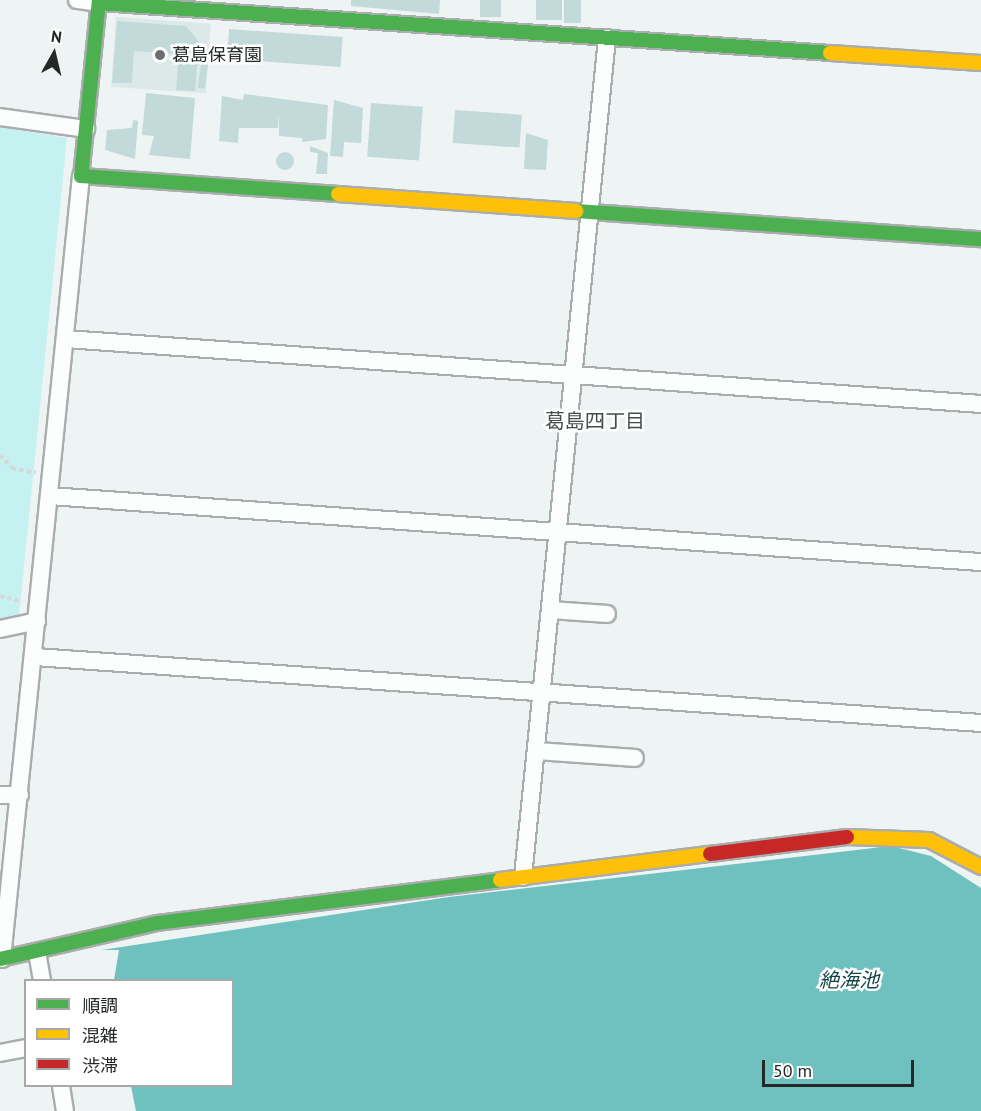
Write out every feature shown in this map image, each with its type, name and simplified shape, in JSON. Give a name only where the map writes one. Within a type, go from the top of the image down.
[{"type":"street","points":[[77,0],[981,63]]},
{"type":"street","points":[[99,2],[35,657],[20,795],[7,861],[1,959],[158,923],[874,834],[929,840],[981,867]]},
{"type":"street","points":[[522,877],[538,751],[607,38]]},
{"type":"street","points":[[0,117],[86,129]]},
{"type":"street","points":[[81,176],[591,215],[981,238]]},
{"type":"street","points":[[66,339],[981,404]]},
{"type":"street","points":[[50,496],[981,562]]},
{"type":"street","points":[[551,610],[607,614]]},
{"type":"street","points":[[0,629],[37,621]]},
{"type":"street","points":[[35,657],[981,723]]},
{"type":"street","points":[[538,751],[635,758]]},
{"type":"street","points":[[0,795],[20,795]]},
{"type":"street","points":[[38,952],[42,979]]},
{"type":"street","points":[[0,1053],[24,1048]]},
{"type":"street","points":[[61,1087],[65,1111]]},
{"type":"path","points":[[0,455],[12,468],[37,473]]},
{"type":"path","points":[[0,596],[24,602]]},
{"type":"shaded area","name":"葛島保育園","points":[[116,17],[211,24],[206,93],[111,87]]},
{"type":"shaded area","points":[[0,127],[67,138],[19,616],[0,623]]},
{"type":"water","name":"絶海池","points":[[891,846],[931,856],[981,888],[981,1111],[136,1111],[131,1087],[234,1087],[234,979],[114,979],[119,950],[102,950],[449,897]]},
{"type":"building","points":[[351,0],[440,0],[439,14],[351,6]]},
{"type":"building","points":[[480,0],[501,0],[501,17],[480,17]]},
{"type":"building","points":[[536,0],[562,0],[562,20],[536,20]]},
{"type":"building","points":[[564,0],[581,0],[581,23],[564,23]]},
{"type":"building","points":[[117,21],[186,26],[199,42],[195,91],[176,90],[179,54],[134,51],[132,83],[112,83]]},
{"type":"building","points":[[229,29],[343,37],[341,67],[227,59]]},
{"type":"building","points":[[201,64],[208,65],[205,89],[198,88]]},
{"type":"building","points":[[146,93],[195,98],[190,159],[149,155],[154,136],[142,135]]},
{"type":"building","points":[[244,94],[328,105],[326,139],[302,142],[302,138],[279,136],[279,113],[278,128],[239,128],[238,143],[219,141],[222,96],[243,100]]},
{"type":"building","points":[[334,100],[363,108],[361,143],[344,142],[343,157],[330,156]]},
{"type":"building","points":[[371,103],[423,107],[419,160],[367,157]]},
{"type":"building","points":[[455,110],[522,115],[520,148],[453,143]]},
{"type":"building","points":[[133,120],[138,121],[135,159],[105,150],[107,130],[132,128]]},
{"type":"building","points":[[526,133],[548,140],[546,170],[524,169]]},
{"type":"building","points":[[310,146],[328,153],[327,174],[316,174],[318,153],[310,152]]},
{"type":"building","points":[[285,152],[291,155],[294,161],[291,167],[285,170],[279,167],[276,161],[279,155]]},
{"type":"traffic: fast","points":[[99,0],[81,176],[338,194]]},
{"type":"traffic: fast","points":[[99,3],[830,53]]},
{"type":"traffic: fast","points":[[576,211],[981,239]]},
{"type":"traffic: fast","points":[[0,959],[157,923],[500,880]]},
{"type":"traffic: slow","points":[[830,53],[981,63]]},
{"type":"traffic: slow","points":[[338,194],[576,211]]},
{"type":"traffic: slow","points":[[847,837],[929,840],[981,867]]},
{"type":"traffic: slow","points":[[500,880],[710,854]]},
{"type":"traffic: jam","points":[[710,854],[847,837]]},
{"type":"place","name":"葛島保育園","points":[[160,55]]},
{"type":"district","name":"葛島四丁目","points":[[595,421]]}]
